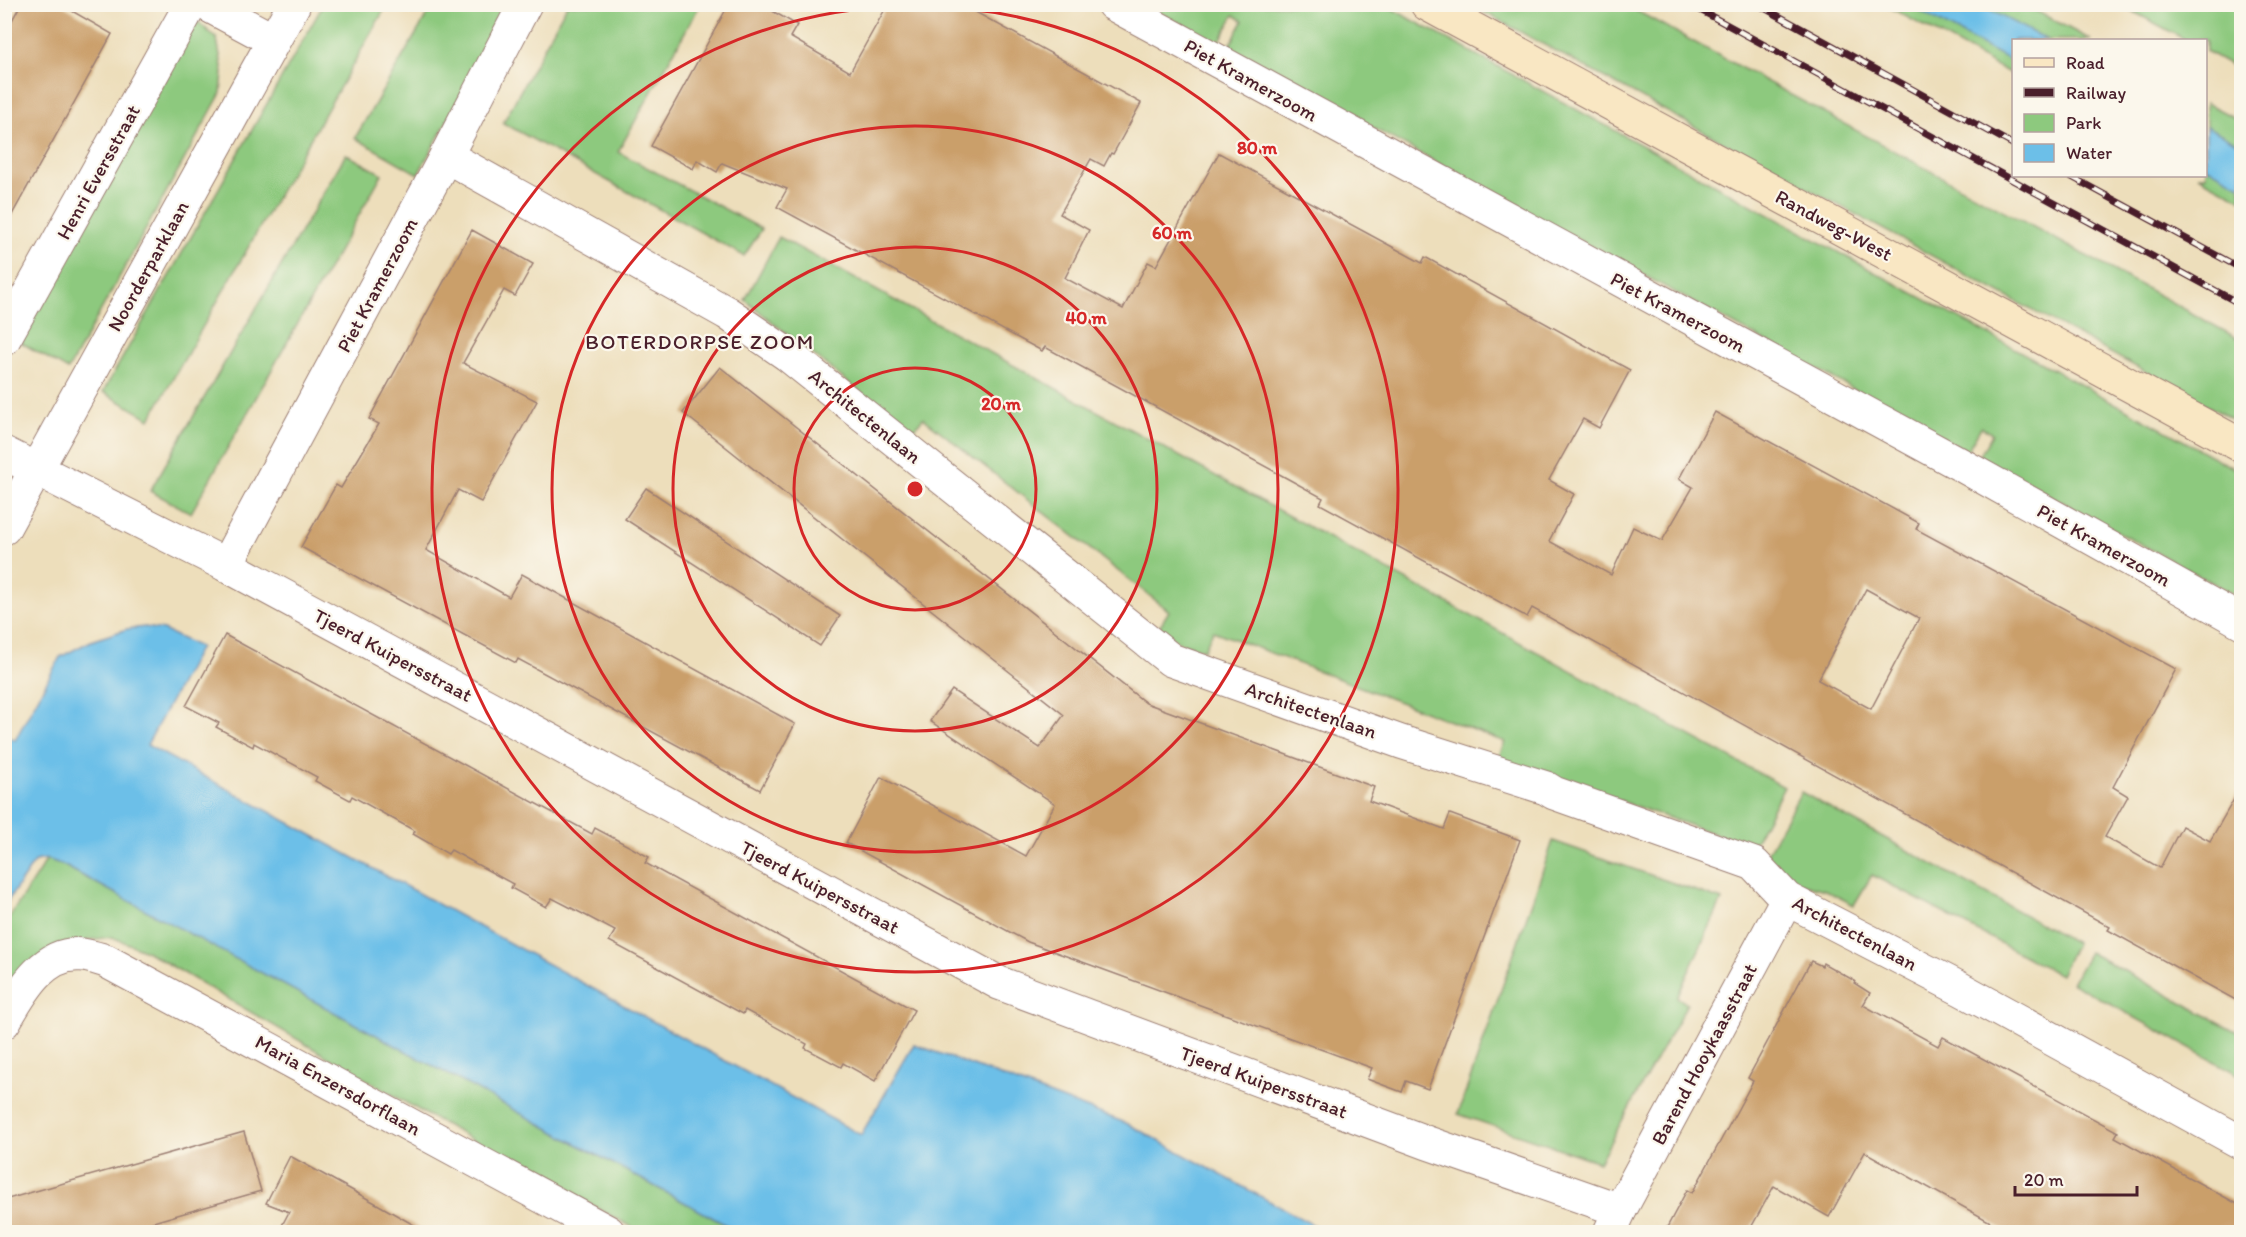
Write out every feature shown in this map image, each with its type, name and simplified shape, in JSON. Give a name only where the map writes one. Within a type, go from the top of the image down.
[{"type":"main road","name":"Randweg-West","points":[[1427,4],[2241,446]]},
{"type":"street","name":"Henri Eversstraat","points":[[4,339],[191,4]]},
{"type":"street","points":[[206,4],[273,40]]},
{"type":"street","name":"Noorderparklaan","points":[[4,528],[294,4]]},
{"type":"street","name":"Piet Kramerzoom","points":[[226,565],[525,4]]},
{"type":"street","name":"Piet Kramerzoom","points":[[1113,4],[1965,467],[2241,622]]},
{"type":"street","name":"Architectenlaan","points":[[446,156],[727,313],[771,343],[1171,660],[1401,742],[1546,788],[1554,793],[1754,864],[1787,899],[1961,989],[2241,1143]]},
{"type":"street","name":"Tjeerd Kuipersstraat","points":[[4,453],[226,565],[999,983],[1428,1143],[1615,1221]]},
{"type":"street","name":"Barend Hooykaasstraat","points":[[1615,1221],[1787,899]]},
{"type":"street","name":"Maria Enzersdorflaan","points":[[4,1022],[23,988],[39,971],[62,956],[82,955],[106,961],[608,1233]]},
{"type":"green space","points":[[323,5],[387,5],[150,419],[103,392]]},
{"type":"green space","points":[[433,5],[511,5],[418,174],[355,138]]},
{"type":"green space","points":[[567,5],[700,5],[618,152],[762,229],[744,256],[503,123]]},
{"type":"green space","points":[[1145,5],[1385,5],[2241,472],[2241,598],[1979,457],[1992,434],[1981,427],[1967,451],[1228,49],[1243,21],[1234,15],[1218,44]]},
{"type":"green space","points":[[1471,5],[1626,5],[2241,340],[2241,424]]},
{"type":"green space","points":[[1885,5],[2025,5],[2089,39],[2012,39],[2012,74]]},
{"type":"green space","points":[[2121,5],[2241,5],[2241,71],[2207,52],[2207,39],[2184,39]]},
{"type":"green space","points":[[196,20],[217,39],[223,72],[221,93],[68,370],[20,342]]},
{"type":"green space","points":[[2207,104],[2241,121],[2241,199],[2200,177],[2207,177]]},
{"type":"green space","points":[[346,154],[382,174],[191,513],[150,491]]},
{"type":"green space","points":[[779,237],[1784,787],[1752,847],[1498,758],[1505,742],[1213,631],[1204,650],[1178,642],[1159,627],[1169,611],[923,418],[911,433],[745,300]]},
{"type":"green space","points":[[1801,792],[2076,943],[2060,975],[1872,875],[1854,905],[1825,890],[1792,881],[1764,859]]},
{"type":"green space","points":[[1553,841],[1722,900],[1677,997],[1687,1004],[1599,1162],[1458,1114]]},
{"type":"green space","points":[[47,859],[63,865],[739,1232],[641,1232],[429,1116],[146,951],[112,937],[88,940],[5,997],[5,924]]},
{"type":"green space","points":[[2089,952],[2241,1034],[2241,1076],[2072,983]]},
{"type":"water","points":[[1908,5],[1980,5],[2045,39],[2012,39],[2012,61]]},
{"type":"water","points":[[2207,127],[2241,145],[2241,186],[2207,167]]},
{"type":"water","points":[[145,627],[163,630],[200,647],[147,745],[861,1135],[914,1044],[1126,1123],[1326,1232],[739,1232],[63,865],[47,859],[35,861],[5,905],[5,736],[15,740],[60,657],[91,641],[127,629]]},
{"type":"building","points":[[21,4],[60,4],[112,34],[4,229],[4,35]]},
{"type":"building","points":[[729,4],[760,4],[797,25],[790,37],[850,72],[888,4],[961,4],[1141,103],[1113,154],[1111,153],[1104,166],[1091,159],[1060,214],[1089,230],[1065,278],[1123,309],[1148,262],[1156,266],[1219,153],[1422,263],[1425,257],[1630,370],[1599,428],[1583,419],[1549,480],[1574,494],[1549,541],[1611,575],[1633,527],[1662,541],[1693,487],[1679,479],[1715,412],[1919,523],[1916,529],[2176,669],[2113,787],[2128,796],[2105,837],[2160,868],[2182,826],[2210,841],[2241,787],[2241,1003],[2108,930],[2110,927],[1532,608],[1527,617],[1320,504],[1323,498],[1281,475],[1045,347],[1042,351],[777,207],[787,189],[722,163],[717,172],[697,160],[693,169],[651,146]],"holes":[[[1866,589],[1919,618],[1871,709],[1818,680]]]},
{"type":"building","points":[[472,230],[533,264],[515,296],[504,290],[463,363],[537,401],[481,502],[458,490],[426,550],[509,597],[522,574],[795,724],[760,790],[518,659],[516,663],[301,547],[336,485],[341,488],[379,424],[369,419]]},
{"type":"building","points":[[720,367],[1146,703],[1374,787],[1369,801],[1444,829],[1450,814],[1520,840],[1428,1089],[1406,1081],[1402,1092],[1367,1079],[1372,1068],[1028,942],[846,843],[881,777],[1026,856],[1055,804],[930,721],[952,690],[1040,748],[1064,715],[683,413]]},
{"type":"building","points":[[646,488],[840,616],[820,646],[625,519]]},
{"type":"building","points":[[225,635],[592,834],[595,828],[649,857],[645,863],[914,1010],[875,1081],[843,1063],[841,1067],[805,1048],[807,1044],[745,1010],[743,1014],[609,941],[615,931],[552,898],[546,907],[511,888],[513,884],[451,850],[448,854],[413,834],[415,831],[352,796],[350,800],[315,781],[317,777],[254,743],[253,747],[216,727],[219,723],[186,706]]},
{"type":"building","points":[[1811,961],[1822,966],[1823,963],[1855,981],[1854,983],[1870,993],[1863,1005],[1938,1046],[1943,1037],[2118,1132],[2115,1137],[2241,1206],[2241,1233],[2010,1233],[1865,1152],[1829,1217],[1774,1186],[1748,1233],[1664,1233],[1687,1190],[1692,1193],[1738,1109],[1753,1081],[1748,1078]]},
{"type":"building","points":[[244,1132],[261,1191],[115,1233],[4,1233],[4,1200]]},
{"type":"building","points":[[290,1156],[428,1233],[278,1233],[289,1212],[266,1203]]},
{"type":"railway","points":[[1689,4],[2242,305]]},
{"type":"railway","points":[[1757,4],[2012,144]]},
{"type":"railway","points":[[2072,177],[2242,269]]},
{"type":"district","name":"BOTERDORPSE ZOOM","points":[[700,342]]}]
